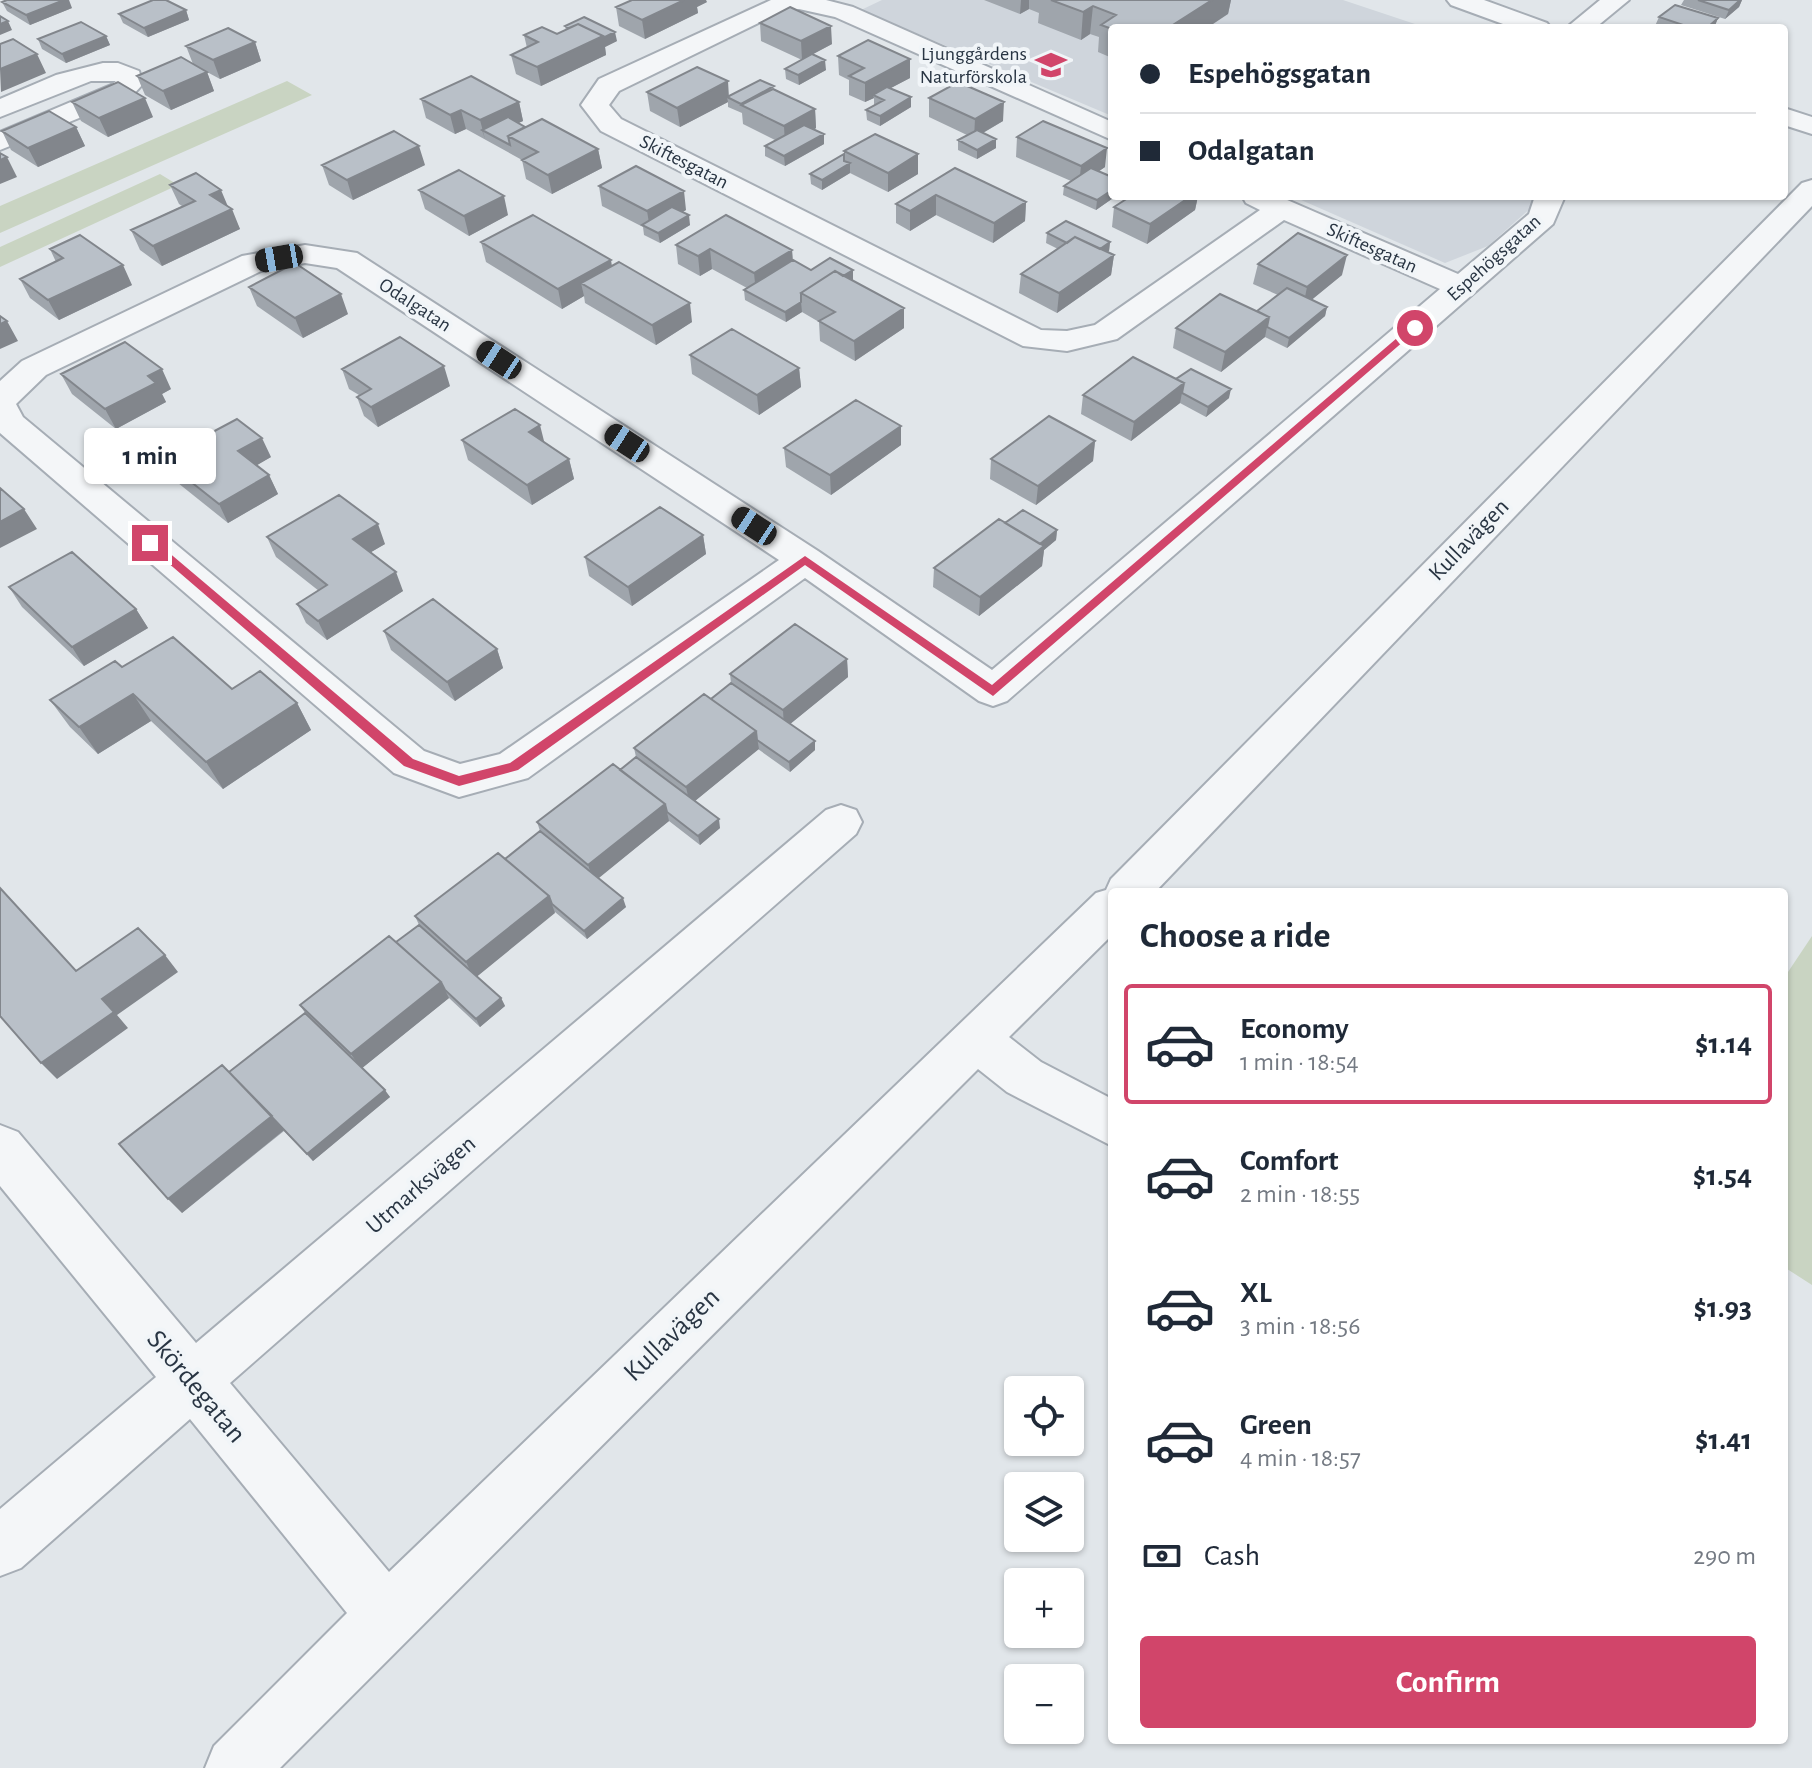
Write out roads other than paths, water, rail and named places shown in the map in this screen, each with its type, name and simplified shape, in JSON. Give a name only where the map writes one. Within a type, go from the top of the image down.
[{"type":"street","points":[[1460,0],[1527,24]]},
{"type":"street","points":[[1584,24],[1616,0]]},
{"type":"street","name":"Skiftesgatan","points":[[1108,130],[844,12],[799,1],[769,8],[609,85],[595,105],[611,125],[1034,339],[1067,341],[1106,332],[1268,202],[1461,287]]},
{"type":"street","points":[[0,109],[89,72],[114,70],[129,77],[125,88],[115,94],[0,142]]},
{"type":"street","points":[[1788,117],[1812,126]]},
{"type":"street","name":"Kullavägen","points":[[1131,888],[1812,189]]},
{"type":"street","name":"Espehögsgatan","points":[[993,691],[1542,218],[1549,200]]},
{"type":"street","name":"Odalgatan","points":[[805,560],[513,767],[459,781],[409,762],[9,423],[0,403],[34,368],[253,263],[305,254],[346,260],[805,560],[993,691]]},
{"type":"street","name":"Utmarksvägen","points":[[0,1547],[841,822]]},
{"type":"street","name":"Kullavägen","points":[[236,1768],[387,1615],[1108,910]]},
{"type":"street","points":[[976,1039],[1024,1077],[1108,1122]]},
{"type":"street","name":"Skördegatan","points":[[3,1156],[387,1615]]},
{"type":"place","name":"Ljunggårdens Naturförskola","points":[[1051,65]]}]
